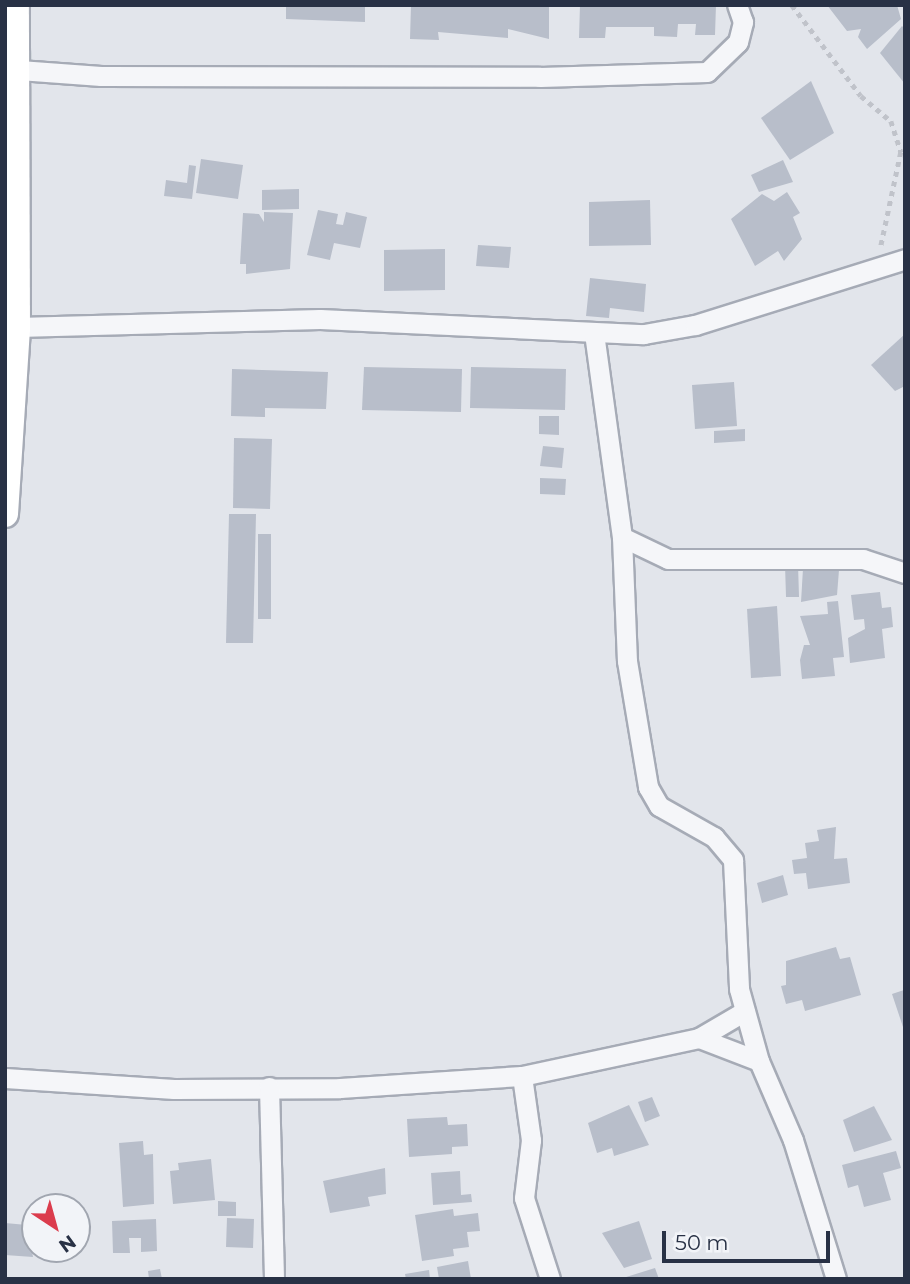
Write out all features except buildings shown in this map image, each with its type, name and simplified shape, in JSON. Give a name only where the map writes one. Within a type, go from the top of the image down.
[{"type":"main road","points":[[5,514],[17,327],[11,178],[19,70],[16,5]]},
{"type":"street","points":[[19,70],[101,76],[540,77],[707,72],[738,42],[743,22],[737,5]]},
{"type":"street","points":[[17,327],[320,319],[529,324],[594,333],[695,325],[898,257]]},
{"type":"street","points":[[594,333],[622,537],[626,661],[648,787],[659,806],[715,837],[733,860],[745,1011],[759,1061],[793,1140],[836,1279]]},
{"type":"street","points":[[622,537],[667,559],[863,559],[905,573]]},
{"type":"street","points":[[5,1078],[174,1089],[522,1076],[699,1038],[745,1011]]},
{"type":"street","points":[[699,1038],[759,1061]]},
{"type":"street","points":[[522,1076],[531,1140],[524,1198],[550,1279]]},
{"type":"street","points":[[269,1087],[274,1279]]},
{"type":"path","points":[[792,5],[861,96],[891,121],[901,152],[878,255],[898,257]]}]
